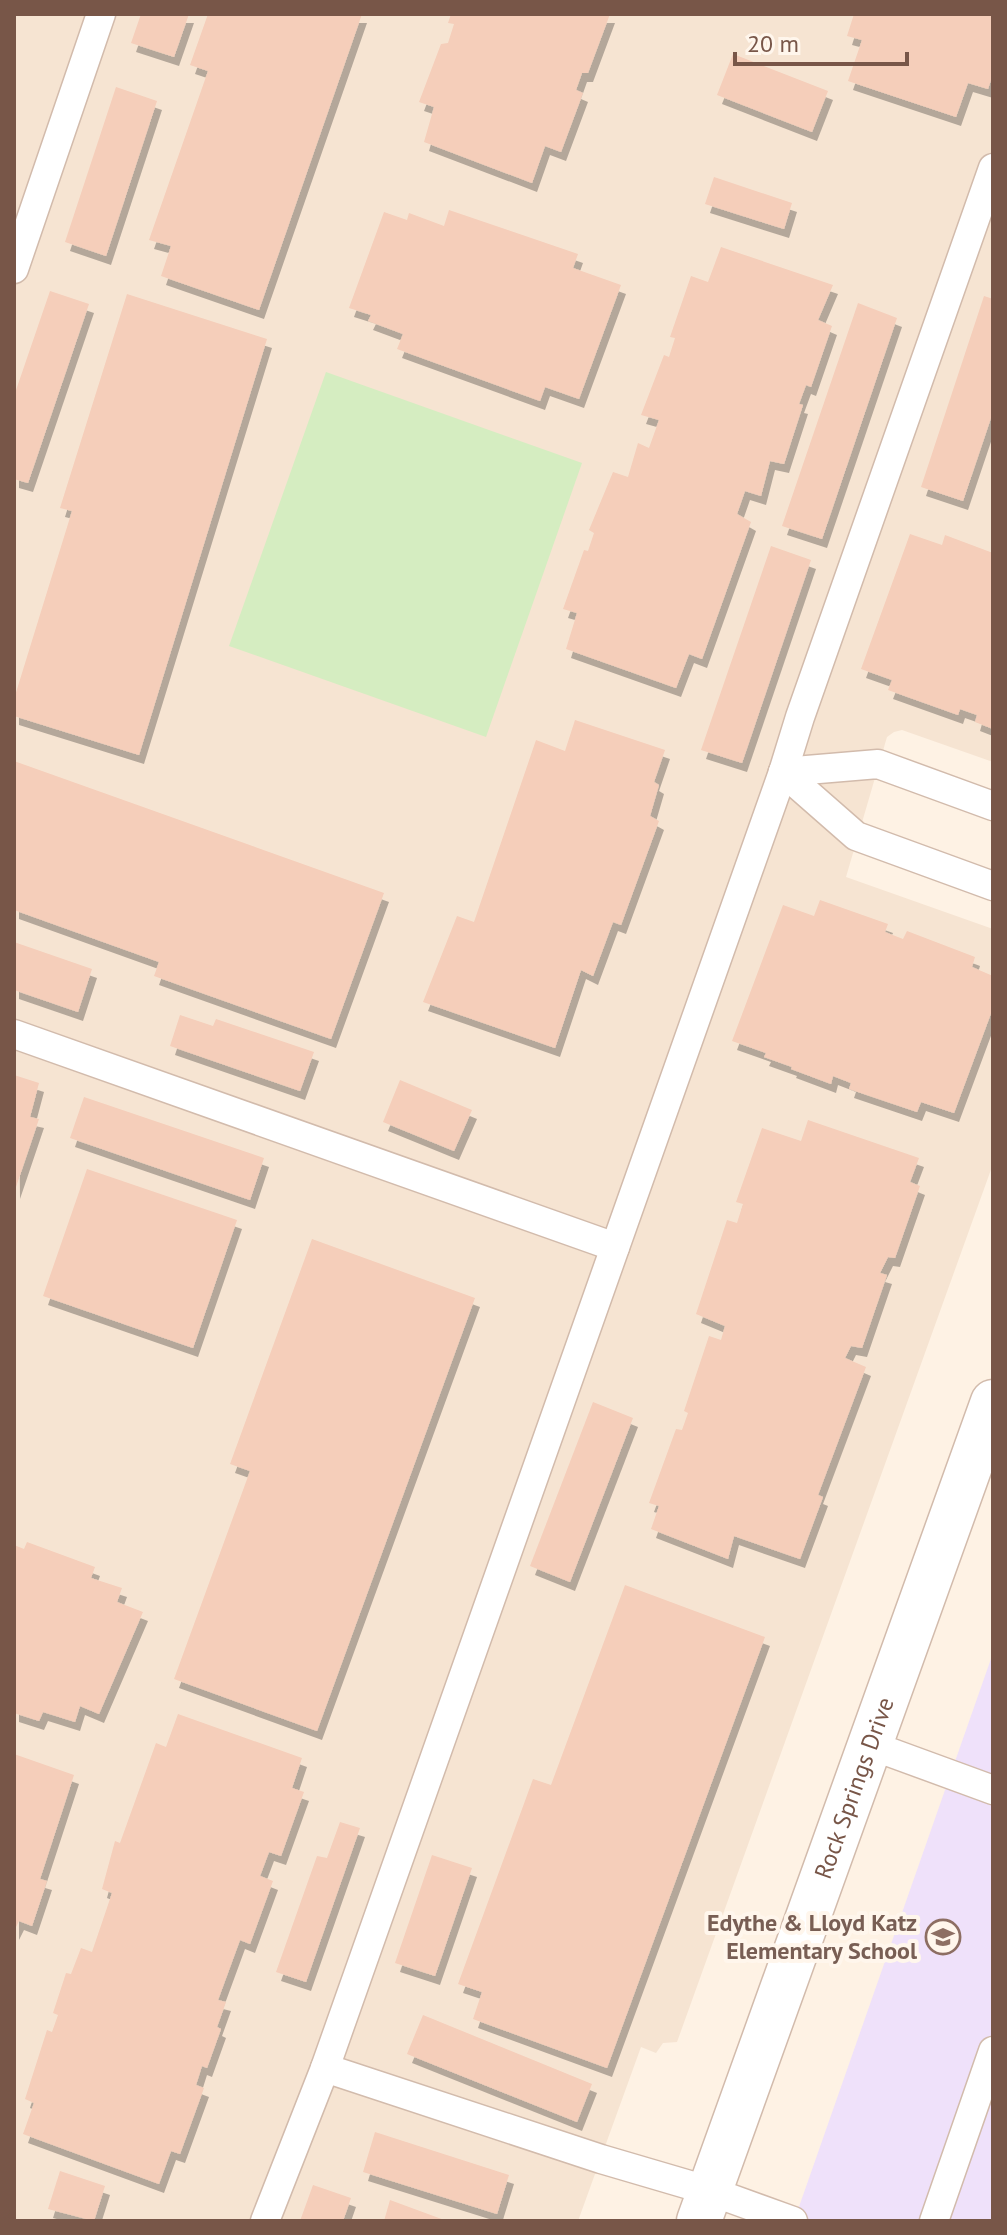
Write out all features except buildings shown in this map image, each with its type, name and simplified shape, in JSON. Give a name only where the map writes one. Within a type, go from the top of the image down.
[{"type":"street","name":"Rock Springs Drive","points":[[704,2206],[993,1402]]},
{"type":"lane","points":[[14,269],[101,14]]},
{"type":"lane","points":[[265,2221],[325,2068],[993,168]]},
{"type":"lane","points":[[783,772],[878,764],[993,806]]},
{"type":"lane","points":[[783,772],[856,836],[993,886]]},
{"type":"lane","points":[[14,1034],[615,1247]]},
{"type":"lane","points":[[870,1745],[993,1790]]},
{"type":"lane","points":[[934,2221],[993,2051]]},
{"type":"lane","points":[[325,2068],[601,2159],[704,2206],[793,2221]]},
{"type":"shaded area","points":[[14,14],[993,14],[993,762],[902,730],[887,737],[846,877],[993,929],[993,1164],[677,2042],[663,2043],[656,2053],[641,2047],[578,2221],[14,2221]]},
{"type":"shaded area","name":"Edythe & Lloyd Katz Elementary School","points":[[993,1653],[993,2221],[794,2221]]},
{"type":"green space","points":[[326,372],[582,463],[486,737],[229,646]]},
{"type":"place","name":"Edythe & Lloyd Katz Elementary School","points":[[943,1937]]}]
